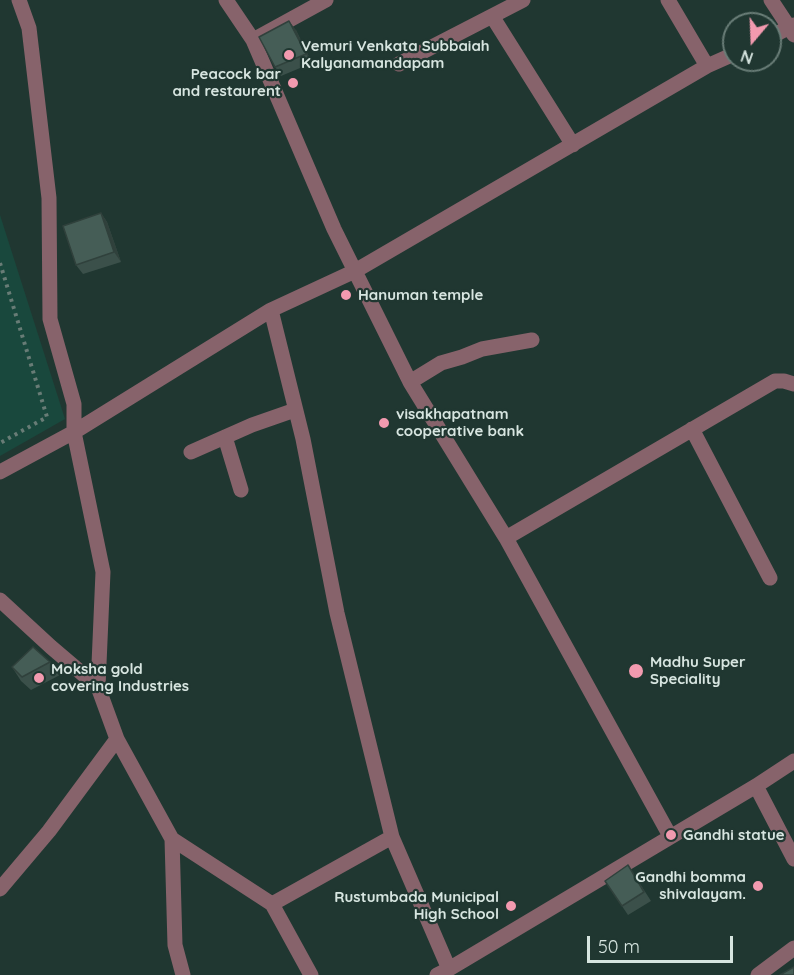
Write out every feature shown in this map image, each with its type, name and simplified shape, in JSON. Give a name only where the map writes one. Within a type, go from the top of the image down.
[{"type":"street","points":[[19,0],[29,28],[49,198],[50,320],[74,404],[74,432],[103,572],[98,687],[117,739],[172,839],[175,945],[183,975]]},
{"type":"street","points":[[226,0],[254,40],[334,229],[410,382],[506,538],[670,836]]},
{"type":"street","points":[[254,40],[326,0]]},
{"type":"street","points":[[399,64],[523,0]]},
{"type":"street","points":[[668,0],[707,66]]},
{"type":"street","points":[[771,0],[792,29]]},
{"type":"street","points":[[492,16],[573,145]]},
{"type":"street","points":[[0,472],[74,432],[272,310],[355,271],[722,59]]},
{"type":"street","points":[[272,310],[303,439],[337,613],[392,837],[443,972],[756,786],[794,761]]},
{"type":"street","points":[[410,382],[441,363],[482,350],[532,340]]},
{"type":"street","points":[[506,538],[775,381],[794,384]]},
{"type":"street","points":[[191,452],[252,425],[295,410]]},
{"type":"street","points":[[692,429],[770,578]]},
{"type":"street","points":[[225,437],[241,490]]},
{"type":"street","points":[[2,608],[98,687]]},
{"type":"street","points":[[0,889],[49,831],[117,739]]},
{"type":"street","points":[[756,786],[794,857]]},
{"type":"street","points":[[272,904],[392,837]]},
{"type":"street","points":[[172,839],[272,904],[311,975]]},
{"type":"street","points":[[758,975],[794,948]]},
{"type":"path","points":[[0,263],[47,417],[0,443]]},
{"type":"green space","points":[[0,215],[65,419],[0,456]]},
{"type":"building","name":"Vemuri Venkata Subbaiah Kalyanamandapam","points":[[289,21],[306,54],[275,67],[259,37]]},
{"type":"building","points":[[101,213],[114,252],[76,265],[63,226]]},
{"type":"building","points":[[33,647],[50,662],[22,677],[12,667]]},
{"type":"building","points":[[628,865],[644,892],[622,906],[605,881]]},
{"type":"building","points":[[794,967],[794,975],[780,975]]},
{"type":"place","name":"Vemuri Venkata Subbaiah Kalyanamandapam","points":[[289,55]]},
{"type":"place","name":"Peacock bar and restaurent","points":[[293,83]]},
{"type":"place","name":"Hanuman temple","points":[[346,295]]},
{"type":"place","name":"visakhapatnam cooperative bank","points":[[384,423]]},
{"type":"place","name":"Madhu Super Speciality","points":[[636,671]]},
{"type":"place","name":"Moksha gold covering Industries","points":[[39,678]]},
{"type":"place","name":"Gandhi statue","points":[[671,835]]},
{"type":"place","name":"Gandhi bomma shivalayam.","points":[[758,886]]},
{"type":"place","name":"Rustumbada Municipal High School","points":[[511,906]]}]
